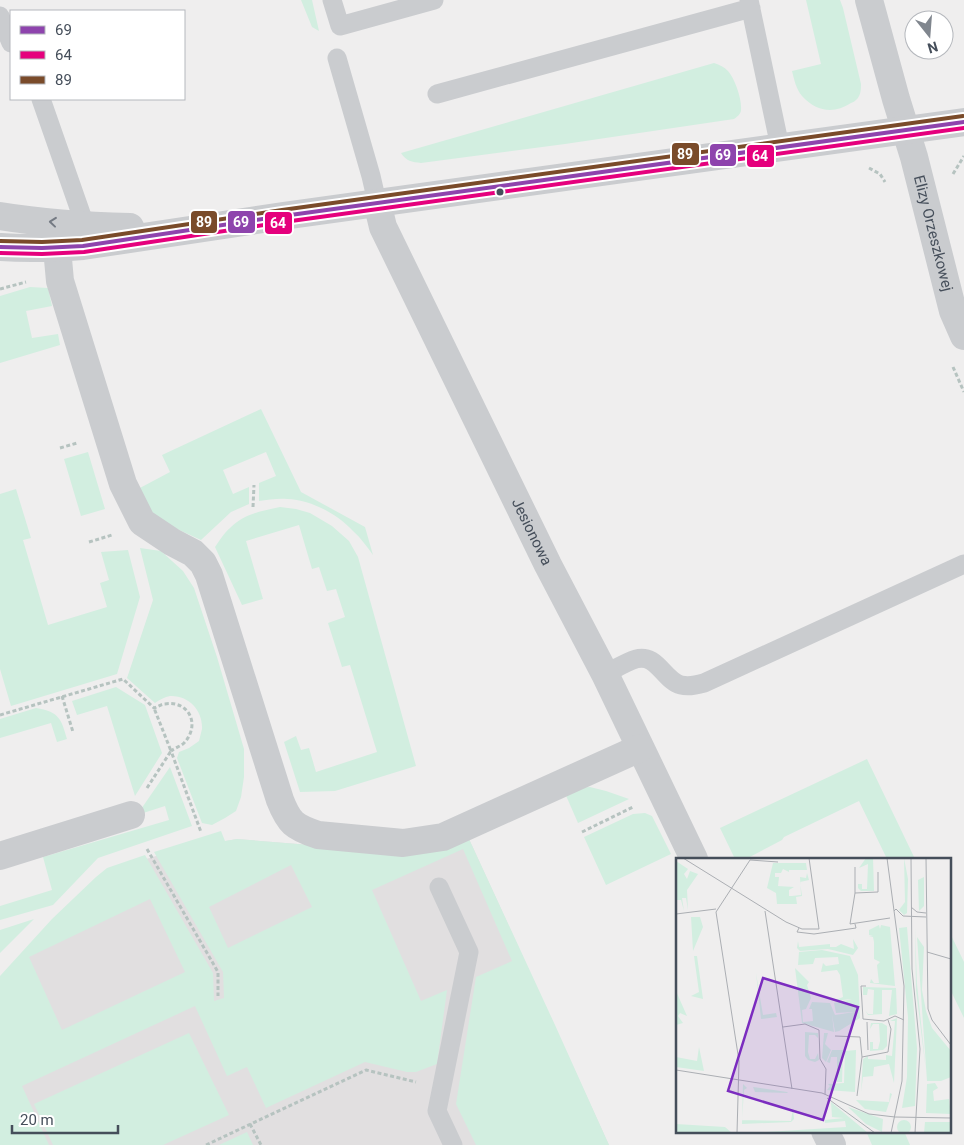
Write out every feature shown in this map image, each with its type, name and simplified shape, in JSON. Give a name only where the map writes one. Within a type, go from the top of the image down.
[{"type":"street","name":"Elizy Orzeszkowej","points":[[869,0],[914,157],[953,311],[964,336]]},
{"type":"street","points":[[0,247],[57,248],[91,245],[377,202],[964,122]]},
{"type":"street","name":"Jesionowa","points":[[377,202],[383,227],[548,566],[605,674],[694,858]]},
{"type":"street","points":[[0,216],[102,226],[206,227]]},
{"type":"street","points":[[57,248],[60,281],[123,484],[142,522],[192,553],[203,563],[280,800],[286,814],[294,824],[305,831],[318,835],[403,843],[443,836],[640,748]]},
{"type":"street","points":[[0,856],[131,815]]},
{"type":"street","points":[[826,1132],[832,1145]]},
{"type":"lane","points":[[332,0],[340,26],[434,0]]},
{"type":"lane","points":[[438,94],[750,4],[780,147]]},
{"type":"lane","points":[[0,16],[10,41]]},
{"type":"lane","points":[[337,58],[377,202]]},
{"type":"lane","points":[[41,100],[85,225]]},
{"type":"lane","points":[[605,674],[637,659],[648,659],[680,685],[693,686],[704,683],[964,564]]},
{"type":"lane","points":[[439,887],[469,952],[437,1111],[453,1145]]},
{"type":"path","points":[[0,289],[29,281]]},
{"type":"path","points":[[253,507],[254,485]]},
{"type":"path","points":[[89,542],[116,534]]},
{"type":"path","points":[[0,714],[123,679],[154,708],[201,832]]},
{"type":"path","points":[[62,696],[73,732]]},
{"type":"path","points":[[154,708],[164,704],[178,704],[188,712],[193,724],[191,734],[183,744],[170,750],[157,772]]},
{"type":"path","points":[[582,832],[663,794]]},
{"type":"path","points":[[147,849],[218,972],[218,996]]},
{"type":"path","points":[[206,1145],[366,1070],[424,1084],[437,1111]]},
{"type":"path","points":[[250,1124],[261,1145]]},
{"type":"shaded area","points":[[237,839],[410,853],[469,839],[609,1145],[0,1145],[0,987],[113,869],[176,850]]},
{"type":"green space","points":[[301,0],[312,0],[319,31],[312,27]]},
{"type":"green space","points":[[806,0],[840,0],[843,8],[861,88],[860,95],[856,100],[838,109],[825,110],[813,105],[802,96],[794,81],[792,71],[821,64]]},
{"type":"green space","points":[[714,63],[728,71],[738,89],[741,110],[740,114],[734,119],[421,163],[410,161],[401,153]]},
{"type":"green space","points":[[30,287],[48,288],[52,306],[26,311],[32,338],[58,334],[60,345],[0,363],[0,296]]},
{"type":"green space","points":[[261,409],[301,492],[365,527],[373,555],[346,524],[323,509],[296,500],[259,501],[259,483],[276,476],[266,452],[223,470],[233,494],[249,487],[249,504],[231,512],[201,540],[166,524],[150,512],[138,489],[170,472],[162,455]]},
{"type":"green space","points":[[88,452],[105,509],[81,516],[64,459]]},
{"type":"green space","points":[[16,489],[31,538],[23,540],[48,625],[107,607],[100,583],[109,580],[101,552],[128,550],[140,597],[117,674],[11,706],[0,669],[0,494]]},
{"type":"green space","points":[[280,507],[310,513],[332,526],[349,541],[358,557],[416,766],[335,791],[300,792],[284,742],[296,736],[301,750],[309,748],[316,772],[377,752],[350,665],[342,667],[328,623],[345,617],[336,589],[327,591],[319,567],[312,569],[299,525],[246,541],[263,599],[242,605],[215,547],[226,532],[241,519]]},
{"type":"green space","points":[[140,548],[161,551],[183,571],[194,588],[217,657],[244,749],[244,777],[241,797],[236,811],[212,825],[202,823],[177,758],[179,752],[199,741],[202,722],[197,710],[189,701],[177,696],[168,696],[155,703],[127,678],[153,600]]},
{"type":"green space","points":[[116,687],[145,705],[162,753],[135,796],[107,706],[77,715],[72,701]]},
{"type":"green space","points":[[36,708],[50,712],[58,717],[67,739],[57,742],[51,723],[0,738],[0,719]]},
{"type":"green space","points":[[867,759],[915,858],[887,858],[859,801],[784,837],[782,840],[748,858],[735,858],[720,828]]},
{"type":"green space","points":[[170,767],[192,826],[98,858],[53,905],[0,920],[0,906],[52,890],[43,857],[169,820],[165,806],[137,815]]},
{"type":"green space","points":[[590,787],[629,799],[578,823],[564,791]]},
{"type":"green space","points":[[645,813],[652,816],[671,854],[606,885],[584,837],[633,814]]},
{"type":"green space","points":[[221,831],[225,841],[237,839],[410,853],[469,839],[609,1145],[476,1145],[456,1104],[476,977],[512,961],[463,849],[372,890],[421,1001],[447,990],[437,1064],[416,1072],[407,1072],[365,1062],[266,1108],[247,1067],[227,1076],[195,1006],[22,1086],[49,1145],[0,1145],[0,976],[52,919],[107,868],[145,855],[213,973],[214,1001],[224,998],[223,972],[154,852]],"holes":[[[291,865],[312,907],[228,948],[209,907]],[[150,899],[185,972],[62,1030],[29,957]]]},
{"type":"green space","points":[[34,919],[0,953],[0,930]]},
{"type":"green space","points":[[952,937],[964,962],[964,1018],[952,993]]},
{"type":"green space","points":[[189,1033],[229,1115],[163,1145],[53,1145],[34,1104]]},
{"type":"green space","points":[[247,1132],[253,1145],[219,1145]]},
{"type":"green space","points":[[866,1132],[904,1132],[910,1145],[872,1145]]},
{"type":"transit line","name":"89","points":[[0,241],[42,242],[82,240],[282,210],[963,116]]},
{"type":"transit line","name":"69","points":[[0,247],[42,248],[83,246],[283,216],[964,122]]},
{"type":"transit line","name":"64","points":[[0,253],[84,252],[284,222],[964,128]]}]
